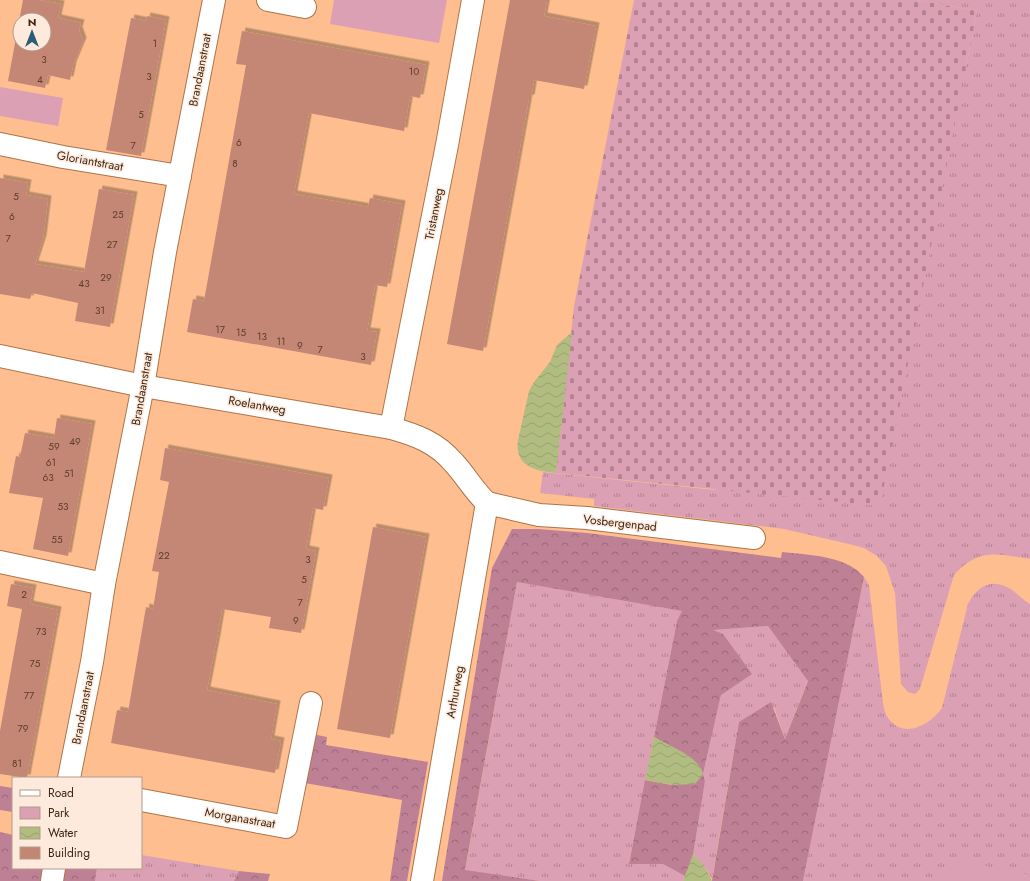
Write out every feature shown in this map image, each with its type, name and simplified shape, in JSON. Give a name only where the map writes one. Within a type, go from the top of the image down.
[{"type":"street","name":"Brandaanstraat","points":[[69,777],[92,662],[104,584],[143,386],[165,252],[214,0]]},
{"type":"street","points":[[268,0],[305,6]]},
{"type":"street","name":"Tristanweg","points":[[391,428],[447,145],[473,0]]},
{"type":"street","name":"Gloriantstraat","points":[[0,144],[64,157],[180,176]]},
{"type":"street","name":"Roelantweg","points":[[0,356],[143,386],[391,428],[422,437],[440,449],[454,463],[476,492],[488,503]]},
{"type":"street","name":"Vosbergenpad","points":[[488,503],[539,515],[587,518],[754,538]]},
{"type":"street","name":"Arthurweg","points":[[422,881],[488,503]]},
{"type":"street","points":[[0,562],[104,584]]},
{"type":"street","name":"Morganastraat","points":[[142,800],[286,826],[311,703]]},
{"type":"street","points":[[52,881],[54,869]]},
{"type":"green space","points":[[334,0],[447,0],[439,43],[330,24]]},
{"type":"green space","points":[[634,0],[917,0],[977,11],[880,506],[556,473],[574,306]]},
{"type":"green space","points":[[917,0],[1030,0],[1030,559],[998,554],[980,556],[963,566],[954,575],[920,689],[915,694],[908,692],[901,684],[895,593],[886,566],[877,556],[864,548],[784,529],[594,506],[594,499],[540,493],[543,472],[715,490],[964,76],[977,11]]},
{"type":"green space","points":[[0,87],[63,98],[58,126],[0,116]]},
{"type":"green space","points":[[512,529],[538,529],[587,533],[781,558],[782,552],[814,555],[837,560],[847,564],[864,577],[803,881],[712,881],[739,722],[771,702],[785,739],[808,681],[768,626],[713,630],[723,634],[752,674],[721,695],[703,774],[705,781],[692,861],[685,876],[663,864],[629,864],[645,780],[672,785],[690,758],[654,737],[677,621],[682,611],[517,582],[465,870],[540,881],[442,881],[492,568]]},
{"type":"green space","points":[[864,577],[869,585],[884,709],[886,715],[894,725],[902,728],[916,728],[924,724],[931,720],[942,708],[968,604],[976,592],[987,585],[999,584],[1012,590],[1030,604],[1030,881],[803,881]]},
{"type":"green space","points":[[517,582],[683,611],[677,621],[629,863],[663,864],[685,876],[683,881],[540,881],[465,871]]},
{"type":"green space","points":[[768,626],[808,680],[785,739],[774,707],[739,722],[712,879],[705,867],[693,854],[705,781],[703,774],[721,695],[712,630]]},
{"type":"green space","points":[[307,733],[327,737],[326,745],[428,762],[407,881],[390,881],[402,800],[299,782]]},
{"type":"green space","points":[[0,786],[12,788],[12,812],[0,810]]},
{"type":"green space","points":[[0,832],[12,835],[12,869],[97,869],[95,881],[0,881]]},
{"type":"green space","points":[[142,855],[239,871],[234,881],[95,881],[97,869],[142,869]]},
{"type":"green space","points":[[950,859],[1030,875],[1029,881],[946,881]]},
{"type":"green space","points":[[239,871],[270,874],[268,881],[234,881]]},
{"type":"water","points":[[572,332],[556,473],[541,471],[528,466],[519,456],[518,440],[529,391],[534,382],[550,362],[557,345]]},
{"type":"water","points":[[654,737],[683,752],[696,762],[703,774],[695,784],[672,785],[645,780]]},
{"type":"water","points":[[693,854],[705,867],[712,881],[683,881]]},
{"type":"building","points":[[23,0],[39,0],[61,4],[58,18],[81,23],[79,30],[83,41],[73,65],[70,80],[48,75],[45,88],[8,81],[13,52],[52,52],[52,12],[21,12]]},
{"type":"building","points":[[510,0],[547,0],[544,16],[596,26],[584,89],[534,80],[531,98],[529,98],[483,351],[447,344]]},
{"type":"building","points":[[147,16],[166,20],[141,156],[106,150],[131,18],[146,21]]},
{"type":"building","points":[[242,31],[426,65],[420,98],[410,96],[404,131],[309,113],[294,194],[368,207],[370,198],[402,204],[387,287],[375,285],[367,331],[377,332],[371,365],[187,332],[193,299],[204,301],[246,65],[236,64]]},
{"type":"building","points":[[0,178],[28,183],[26,195],[48,199],[43,239],[35,264],[84,272],[99,189],[134,195],[110,327],[75,321],[78,303],[32,293],[30,299],[0,294]]},
{"type":"building","points":[[57,418],[92,424],[68,556],[33,549],[43,498],[9,493],[16,456],[20,457],[25,433],[54,438]]},
{"type":"building","points":[[165,448],[329,478],[323,510],[313,508],[306,549],[316,551],[301,633],[269,628],[271,617],[222,609],[207,690],[277,704],[271,739],[281,741],[275,773],[111,743],[117,710],[128,712],[146,607],[153,609],[159,572],[152,571],[169,482],[160,480]]},
{"type":"building","points":[[373,527],[426,537],[390,738],[337,729]]},
{"type":"building","points":[[11,584],[33,588],[30,604],[58,610],[27,777],[0,774],[0,731],[22,609],[7,606]]}]
